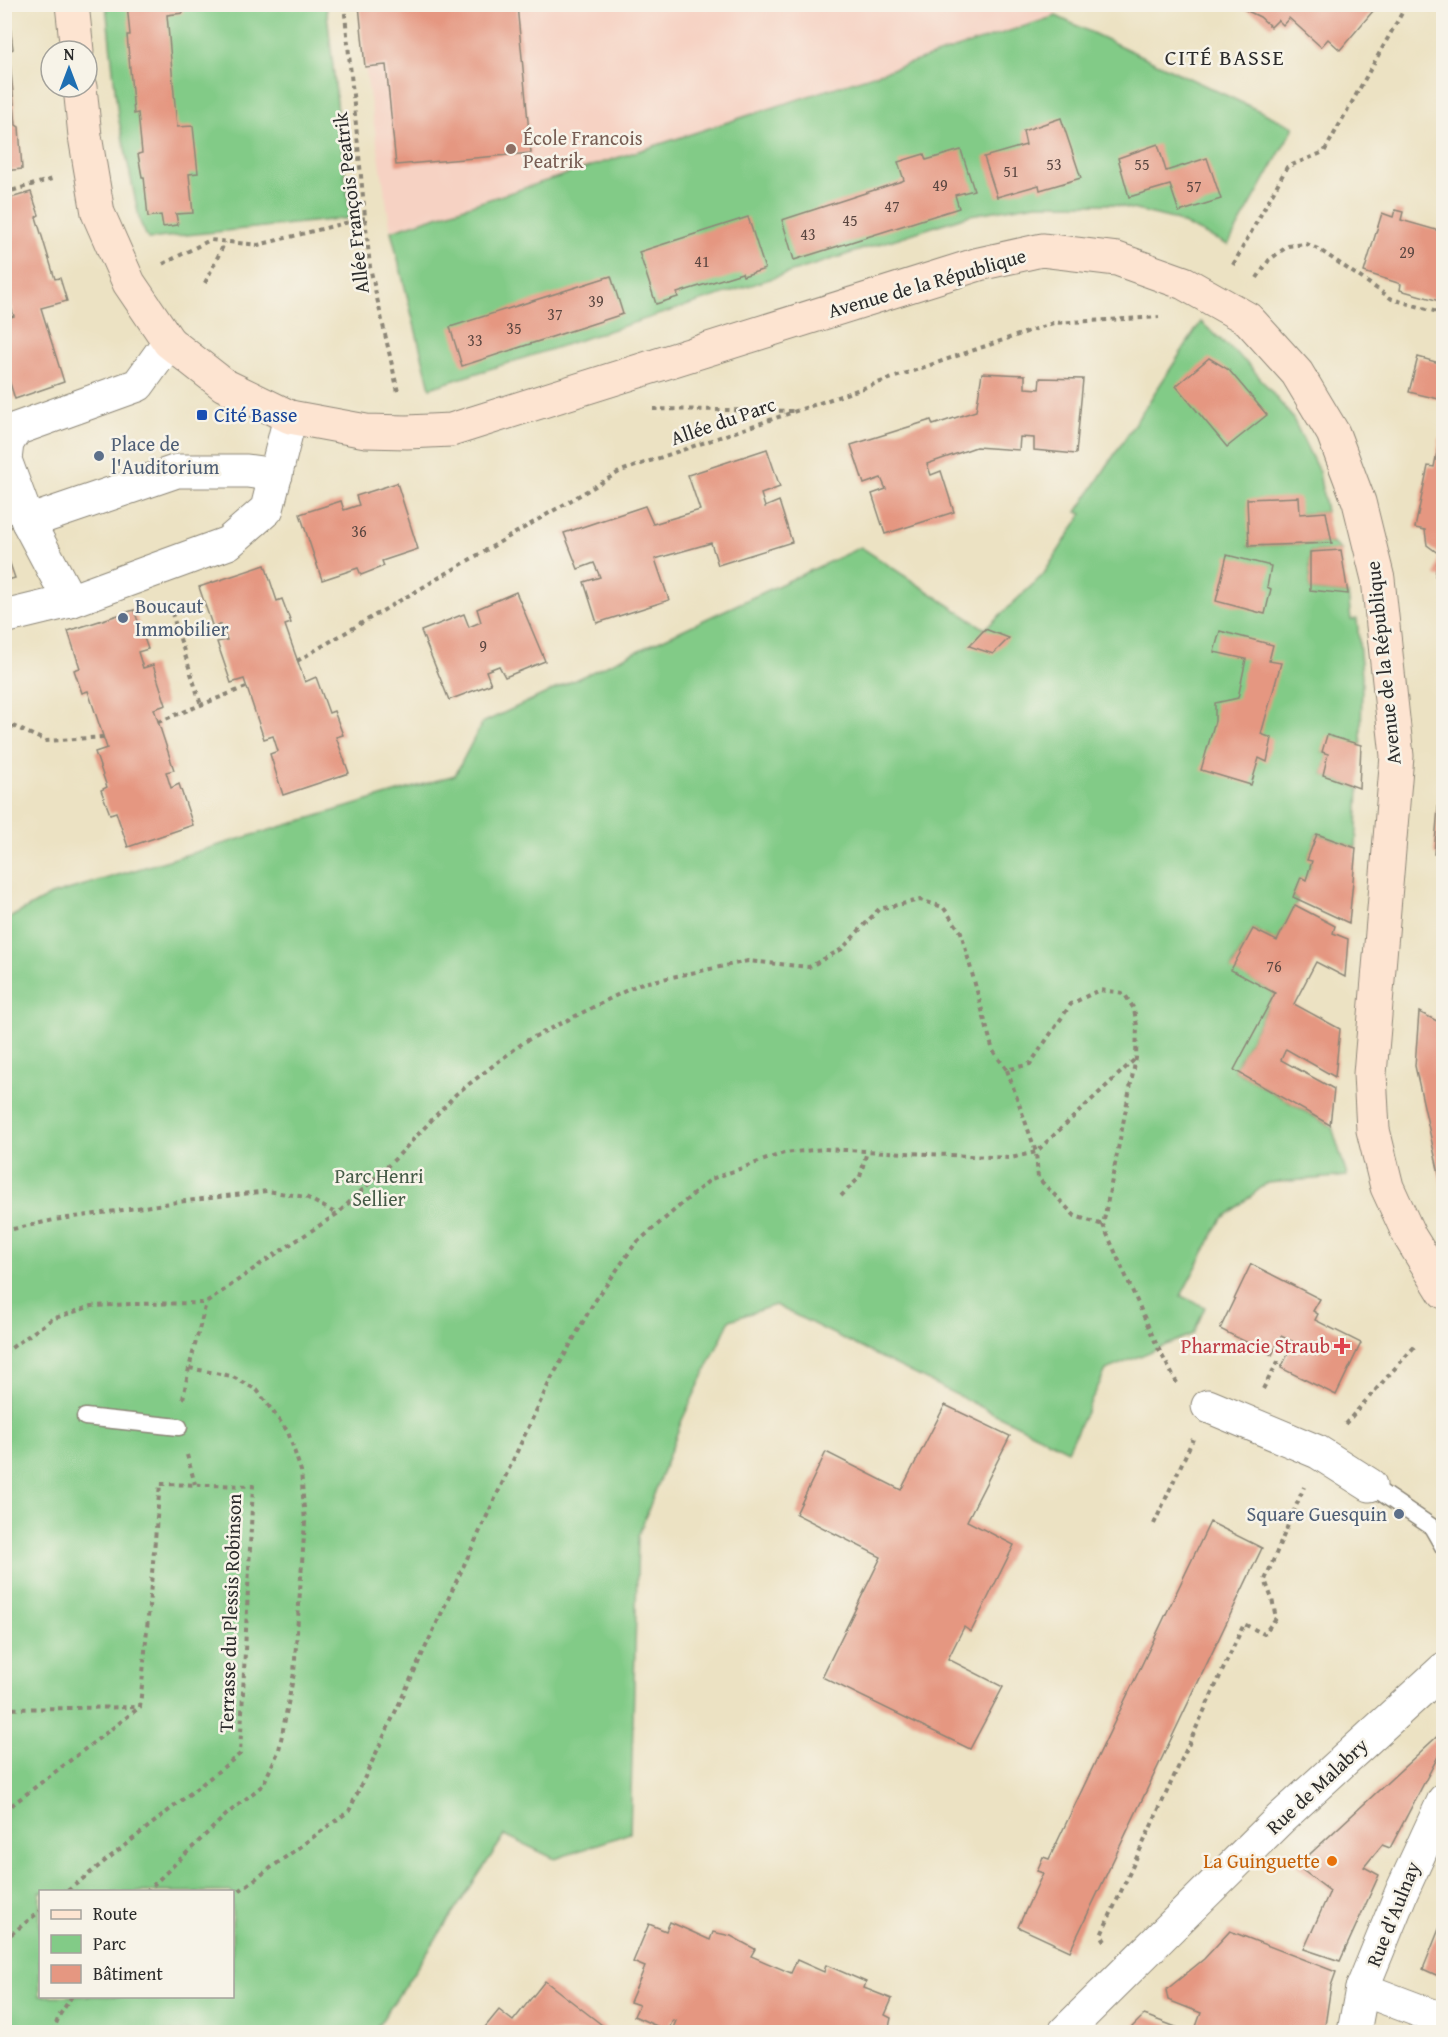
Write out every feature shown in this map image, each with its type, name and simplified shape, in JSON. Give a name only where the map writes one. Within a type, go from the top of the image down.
[{"type":"street","points":[[72,4],[76,39]]},
{"type":"street","name":"Avenue de la République","points":[[81,99],[98,213],[129,283],[169,342],[224,385],[290,417],[366,431],[451,430],[979,264],[1042,250],[1117,260],[1184,283],[1248,319],[1297,373],[1333,434],[1359,502],[1378,579],[1396,756],[1370,1074],[1373,1130],[1387,1187],[1410,1237],[1443,1292]]},
{"type":"street","points":[[70,601],[27,522],[5,460],[7,443],[16,429],[138,385],[169,342]]},
{"type":"street","points":[[4,617],[70,601],[228,543],[267,509],[290,417]]},
{"type":"street","points":[[27,522],[177,471],[247,471],[276,476]]},
{"type":"street","points":[[1208,1406],[1318,1452],[1370,1485]]},
{"type":"street","name":"Rue de Malabry","points":[[1065,2032],[1280,1819],[1443,1669]]},
{"type":"street","name":"Rue d'Aulnay","points":[[1354,2032],[1362,1989],[1402,1891],[1443,1800]]},
{"type":"street","points":[[1362,1989],[1443,2020]]},
{"type":"lane","points":[[85,1417],[178,1427]]},
{"type":"lane","points":[[1370,1485],[1432,1527],[1443,1548]]},
{"type":"path","name":"Allée François Peatrik","points":[[344,4],[370,267],[407,432]]},
{"type":"path","points":[[1233,265],[1287,166],[1324,152],[1407,4]]},
{"type":"path","points":[[4,194],[52,179]]},
{"type":"path","points":[[157,267],[210,240],[258,246],[365,218]]},
{"type":"path","points":[[205,283],[225,242]]},
{"type":"path","points":[[1257,278],[1269,260],[1288,246],[1307,244],[1320,250],[1392,299],[1443,314]]},
{"type":"path","name":"Allée du Parc","points":[[297,661],[621,471],[1053,323],[1164,317]]},
{"type":"path","points":[[648,409],[798,411]]},
{"type":"path","points":[[168,601],[201,705]]},
{"type":"path","points":[[158,722],[246,687]]},
{"type":"path","points":[[4,722],[46,741],[104,737]]},
{"type":"path","points":[[4,1353],[52,1319],[92,1306],[206,1303],[337,1214],[396,1158],[456,1094],[524,1042],[639,984],[748,961],[808,968],[842,949],[879,909],[920,900],[943,907],[961,932],[993,1051],[1007,1070],[1036,1152],[1038,1178],[1075,1216],[1103,1225]]},
{"type":"path","points":[[1007,1070],[1030,1064],[1071,1004],[1099,990],[1124,993],[1134,1009],[1137,1026],[1136,1058],[1103,1225],[1158,1348],[1185,1396],[1208,1406],[1155,1524]]},
{"type":"path","points":[[234,1895],[348,1811],[550,1381],[593,1304],[635,1244],[711,1179],[784,1153],[824,1149],[1011,1158],[1036,1152],[1136,1058]]},
{"type":"path","points":[[841,1196],[860,1177],[867,1150]]},
{"type":"path","points":[[4,1231],[77,1217],[267,1191],[306,1197],[337,1214]]},
{"type":"path","points":[[195,1484],[178,1427],[189,1368],[206,1303]]},
{"type":"path","points":[[1363,1405],[1414,1346]]},
{"type":"path","points":[[148,1890],[226,1814],[263,1785],[279,1750],[294,1673],[305,1522],[301,1471],[288,1432],[257,1390],[231,1376],[189,1368]]},
{"type":"path","points":[[1109,1944],[1101,1935],[1244,1624],[1264,1634],[1276,1618],[1265,1580],[1318,1452]]},
{"type":"path","name":"Terrasse du Plessis Robinson","points":[[69,1890],[240,1754],[253,1486],[160,1484],[140,1707]]},
{"type":"path","points":[[4,1709],[140,1707]]},
{"type":"path","points":[[4,1811],[140,1707]]},
{"type":"path","points":[[4,1940],[39,1912]]},
{"type":"path","points":[[53,2032],[59,2016],[71,1998]]},
{"type":"shaded area","name":"École Francois Peatrik","points":[[1055,4],[1056,16],[391,231],[365,67],[359,5]]},
{"type":"green space","points":[[106,5],[326,5],[350,218],[148,239],[140,222],[118,116]]},
{"type":"green space","points":[[1056,16],[1294,127],[1228,245],[1173,219],[1111,204],[1036,204],[970,215],[430,388],[391,231]]},
{"type":"green space","name":"Parc Henri Sellier","points":[[1201,322],[1250,366],[1292,417],[1319,472],[1326,512],[1300,514],[1249,546],[1332,543],[1341,550],[1310,552],[1310,590],[1348,594],[1351,620],[1357,619],[1362,676],[1361,745],[1322,752],[1328,754],[1323,775],[1359,788],[1356,848],[1317,834],[1308,859],[1312,861],[1306,880],[1301,878],[1293,897],[1298,900],[1277,941],[1253,929],[1231,969],[1275,993],[1234,1070],[1332,1127],[1347,1176],[1267,1183],[1221,1220],[1181,1296],[1205,1307],[1193,1334],[1106,1370],[1068,1450],[775,1305],[730,1320],[682,1420],[638,1537],[630,1833],[555,1859],[505,1835],[374,2032],[5,2032],[4,921],[51,895],[455,775],[482,723],[861,547],[985,629],[1043,575],[1082,514],[1077,512]]},
{"type":"building","points":[[127,4],[182,4],[183,13],[167,15],[177,127],[193,126],[198,173],[189,174],[193,213],[176,214],[178,225],[163,227],[161,215],[148,217],[144,177],[142,177],[138,154],[142,153],[138,113],[134,114],[127,35],[130,35]]},
{"type":"building","points":[[1177,4],[1192,4],[1191,9]]},
{"type":"building","points":[[1233,4],[1379,4],[1340,50],[1328,39],[1321,47],[1289,18],[1283,25],[1278,20],[1271,27],[1260,17]]},
{"type":"building","points":[[359,5],[517,5],[531,153],[396,165],[386,65],[365,67]]},
{"type":"building","points":[[4,9],[8,9],[13,49],[9,51],[22,169],[4,171]]},
{"type":"building","points":[[1061,118],[1081,178],[1040,190],[1039,185],[997,197],[984,157],[1026,145],[1023,131]]},
{"type":"building","points":[[1158,144],[1166,171],[1207,158],[1221,199],[1179,212],[1170,185],[1129,197],[1118,158]]},
{"type":"building","points":[[961,150],[974,190],[955,195],[959,208],[794,260],[782,220],[904,180],[898,162],[924,154],[926,160]]},
{"type":"building","points":[[31,192],[39,215],[36,217],[55,279],[60,278],[67,301],[41,308],[64,382],[15,399],[4,364],[4,319],[14,316],[4,288],[4,200]]},
{"type":"building","points":[[1395,210],[1403,212],[1401,220],[1443,232],[1443,302],[1400,290],[1401,284],[1364,272],[1382,213],[1393,217]]},
{"type":"building","points":[[748,217],[765,269],[743,276],[742,273],[677,293],[678,297],[656,304],[639,252]]},
{"type":"building","points":[[611,276],[623,314],[462,366],[450,327]]},
{"type":"building","points":[[1418,357],[1443,364],[1443,400],[1409,392]]},
{"type":"building","points":[[1209,358],[1229,370],[1267,415],[1227,447],[1176,386]]},
{"type":"building","points":[[982,373],[1025,375],[1025,388],[1039,389],[1040,378],[1083,379],[1076,454],[1034,450],[1034,438],[1020,437],[1019,450],[976,447],[927,464],[931,475],[941,471],[954,512],[885,534],[872,494],[886,489],[881,478],[864,484],[851,445],[931,420],[933,425],[976,411]]},
{"type":"building","points":[[1440,437],[1443,438],[1443,578],[1435,576],[1439,554],[1427,545],[1425,530],[1415,528],[1428,466],[1434,467]]},
{"type":"building","points":[[767,449],[780,487],[761,494],[765,507],[779,501],[792,542],[718,565],[711,543],[655,559],[669,600],[597,623],[584,582],[600,577],[594,563],[578,569],[564,533],[645,506],[653,524],[700,510],[688,475]]},
{"type":"building","points":[[397,483],[418,549],[382,561],[384,566],[361,575],[358,568],[322,580],[300,514],[341,501],[344,510],[359,505],[356,496]]},
{"type":"building","points":[[1299,497],[1300,514],[1326,512],[1332,543],[1249,546],[1247,499]]},
{"type":"building","points":[[4,546],[15,578],[4,581]]},
{"type":"building","points":[[1341,550],[1348,594],[1310,590],[1310,552]]},
{"type":"building","points":[[1227,555],[1271,566],[1267,587],[1271,589],[1265,614],[1216,601]]},
{"type":"building","points":[[265,565],[277,601],[282,599],[291,623],[285,625],[305,682],[316,677],[329,713],[334,711],[343,735],[336,737],[349,773],[283,795],[270,754],[278,751],[273,736],[264,739],[244,679],[231,683],[217,642],[227,640],[221,624],[213,628],[199,587]]},
{"type":"building","points":[[516,592],[545,661],[505,677],[499,666],[486,671],[491,684],[449,700],[421,631],[464,614],[469,627],[481,622],[477,609]]},
{"type":"building","points":[[134,610],[148,649],[138,652],[143,668],[153,665],[166,705],[154,709],[174,770],[166,772],[171,788],[179,784],[193,825],[128,847],[116,812],[110,814],[101,790],[107,787],[95,752],[107,748],[88,691],[82,693],[74,670],[80,668],[68,631]]},
{"type":"building","points":[[985,629],[1009,638],[993,654],[969,646]]},
{"type":"building","points":[[1220,631],[1273,645],[1269,661],[1281,663],[1261,734],[1272,738],[1267,762],[1259,758],[1251,785],[1201,770],[1215,721],[1215,703],[1238,698],[1246,659],[1214,652]]},
{"type":"building","points":[[1327,735],[1361,745],[1359,788],[1323,775],[1328,754],[1322,752]]},
{"type":"building","points":[[1440,785],[1443,786],[1443,858],[1434,854]]},
{"type":"building","points":[[1317,834],[1356,848],[1349,923],[1293,897],[1301,877],[1306,880],[1312,861],[1307,860]]},
{"type":"building","points":[[1295,905],[1335,926],[1333,933],[1348,939],[1345,977],[1316,962],[1294,1004],[1340,1029],[1335,1077],[1286,1049],[1281,1060],[1334,1089],[1330,1125],[1234,1070],[1275,993],[1231,970],[1253,929],[1277,941]]},
{"type":"building","points":[[1419,1012],[1443,1024],[1443,1192],[1415,1066]]},
{"type":"building","points":[[1251,1264],[1320,1299],[1313,1311],[1318,1314],[1315,1320],[1361,1343],[1336,1395],[1281,1368],[1294,1342],[1281,1336],[1272,1355],[1220,1329]]},
{"type":"building","points":[[945,1405],[1010,1436],[967,1521],[1014,1545],[971,1632],[964,1627],[948,1659],[1003,1687],[970,1749],[822,1677],[881,1557],[796,1514],[826,1452],[901,1490]]},
{"type":"building","points":[[1210,1522],[1262,1548],[1070,1951],[1018,1927],[1043,1873],[1037,1871],[1043,1857],[1049,1859]]},
{"type":"building","points":[[1443,1731],[1443,1747],[1390,1848],[1382,1845],[1364,1867],[1379,1875],[1340,1961],[1304,1949],[1330,1891],[1297,1866]]},
{"type":"building","points":[[670,1922],[710,1940],[713,1932],[731,1936],[755,1949],[751,1956],[791,1973],[797,1960],[824,1972],[826,1965],[866,1982],[864,1988],[892,1999],[885,2015],[891,2018],[888,2032],[678,2032],[673,2028],[676,2021],[673,2020],[668,2031],[634,2016],[639,2005],[630,2002],[645,1967],[633,1962],[649,1924],[666,1931]]},
{"type":"building","points":[[1439,1929],[1443,1931],[1443,1978],[1423,1969]]},
{"type":"building","points":[[1230,1931],[1336,1972],[1331,1986],[1324,2032],[1194,2032],[1201,2013],[1168,2000],[1166,1990],[1204,1959]]},
{"type":"building","points":[[545,1981],[606,2028],[602,2032],[481,2032],[499,2010],[513,2021]]},
{"type":"building","points":[[1144,2015],[1147,2016],[1189,2032],[1127,2032]]},
{"type":"place","name":"École Francois Peatrik","points":[[511,149]]},
{"type":"place","name":"Cité Basse","points":[[202,415]]},
{"type":"place","name":"Place de l'Auditorium","points":[[99,456]]},
{"type":"place","name":"Boucaut Immobilier","points":[[123,618]]},
{"type":"place","name":"Pharmacie Straub","points":[[1342,1346]]},
{"type":"place","name":"Square Guesquin","points":[[1399,1514]]},
{"type":"place","name":"La Guinguette","points":[[1332,1861]]},
{"type":"district","name":"CITÉ BASSE","points":[[1225,57]]}]
